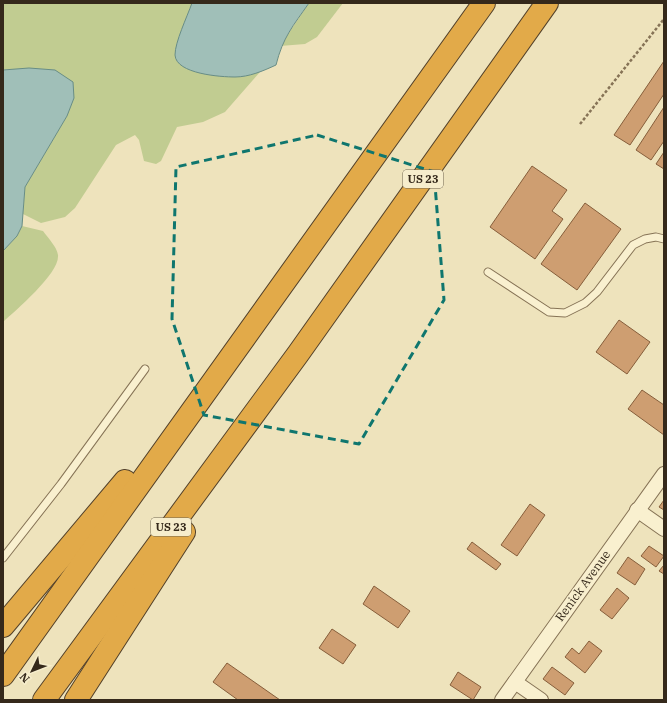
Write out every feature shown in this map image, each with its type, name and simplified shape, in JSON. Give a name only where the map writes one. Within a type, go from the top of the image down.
[{"type":"highway","points":[[3,675],[239,343],[484,3]]},
{"type":"highway","name":"US 23","points":[[44,700],[298,354],[547,3]]},
{"type":"highway","points":[[3,626],[56,566],[239,343]]},
{"type":"highway","points":[[76,700],[298,354]]},
{"type":"street","name":"Renick Avenue","points":[[502,700],[664,474]]},
{"type":"street","points":[[637,510],[664,529]]},
{"type":"street","points":[[515,682],[541,700]]},
{"type":"lane","points":[[488,272],[549,312],[565,313],[585,303],[597,292],[633,245],[645,239],[656,237],[664,239]]},
{"type":"lane","points":[[3,558],[61,484],[145,370]]},
{"type":"path","points":[[580,124],[664,20]]},
{"type":"highlighted area","points":[[317,135],[434,172],[444,300],[359,444],[204,415],[172,319],[176,167]]},
{"type":"green space","points":[[3,3],[192,3],[186,20],[235,77],[260,72],[225,112],[203,122],[177,127],[161,161],[156,164],[144,161],[139,140],[135,135],[116,145],[75,208],[65,217],[41,223],[23,214],[25,187],[67,116],[9,69],[3,70]]},
{"type":"green space","points":[[309,3],[343,3],[317,37],[305,44],[280,46]]},
{"type":"green space","points":[[22,226],[43,231],[56,249],[58,255],[57,263],[36,291],[3,322],[3,251],[17,236]]},
{"type":"water","points":[[192,3],[309,3],[285,39],[276,65],[251,75],[235,77],[200,73],[183,66],[177,61],[175,55],[177,43]]},
{"type":"water","points":[[29,68],[55,70],[73,82],[74,98],[67,116],[25,187],[22,226],[17,236],[3,251],[3,70]]},
{"type":"building","points":[[664,61],[664,94],[630,145],[614,135]]},
{"type":"building","points":[[664,107],[664,141],[651,160],[636,150]]},
{"type":"building","points":[[664,152],[664,169],[656,164]]},
{"type":"building","points":[[532,166],[567,190],[552,211],[563,219],[535,259],[490,227]]},
{"type":"building","points":[[585,203],[621,229],[577,290],[541,264]]},
{"type":"building","points":[[619,320],[650,342],[627,374],[596,352]]},
{"type":"building","points":[[642,390],[664,405],[664,435],[628,409]]},
{"type":"building","points":[[664,500],[664,510],[659,507]]},
{"type":"building","points":[[530,504],[545,515],[517,556],[501,545]]},
{"type":"building","points":[[472,542],[501,564],[496,570],[467,549]]},
{"type":"building","points":[[649,546],[664,556],[656,567],[641,556]]},
{"type":"building","points":[[628,557],[645,569],[635,585],[617,573]]},
{"type":"building","points":[[664,565],[664,574],[659,571]]},
{"type":"building","points":[[374,586],[410,611],[398,628],[363,604]]},
{"type":"building","points":[[617,588],[629,598],[612,619],[600,610]]},
{"type":"building","points":[[332,629],[356,645],[343,664],[319,648]]},
{"type":"building","points":[[589,641],[602,651],[585,673],[565,657],[572,648],[579,654]]},
{"type":"building","points":[[227,663],[280,700],[238,700],[213,682]]},
{"type":"building","points":[[552,667],[574,683],[565,695],[543,679]]},
{"type":"building","points":[[458,672],[481,687],[473,700],[450,685]]}]
